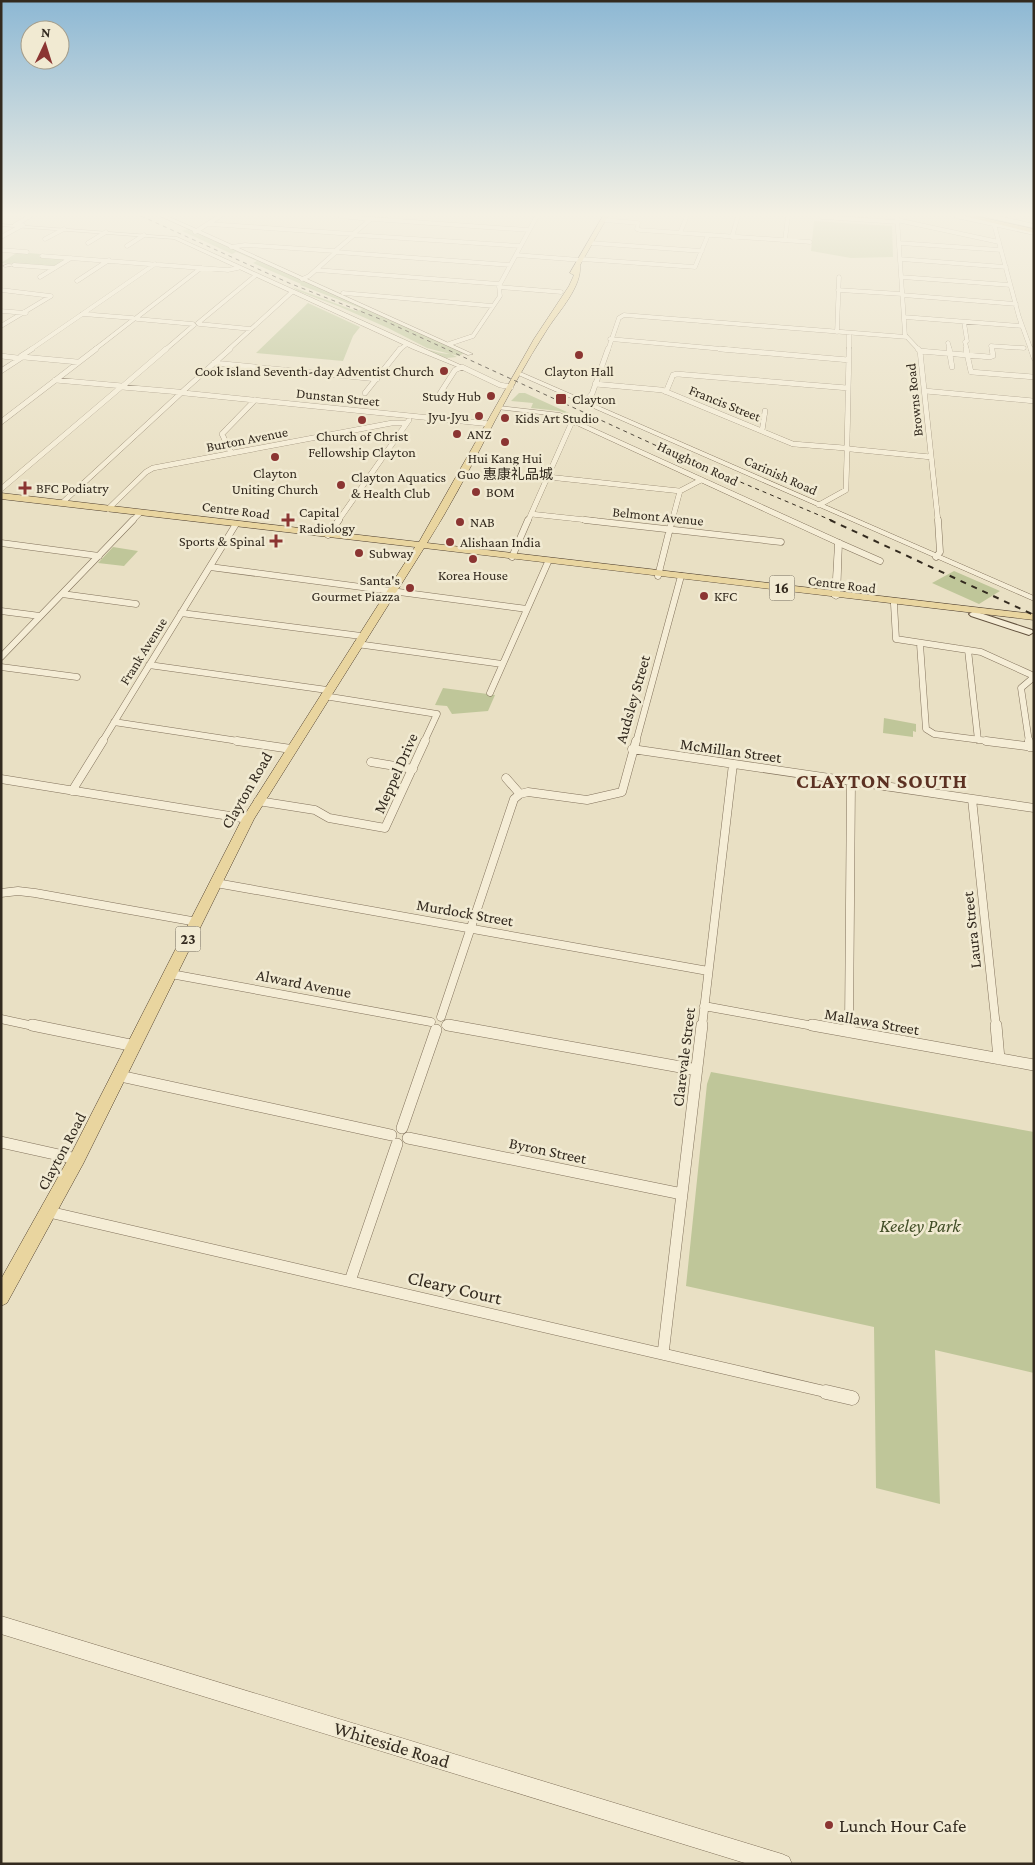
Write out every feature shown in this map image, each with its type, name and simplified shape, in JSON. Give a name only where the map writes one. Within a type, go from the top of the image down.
[{"type":"main road","name":"Clayton Road","points":[[550,318],[551,310],[555,303]]},
{"type":"main road","name":"Clayton Road","points":[[1,1297],[77,1159],[258,801],[359,640],[421,547],[518,373],[560,303]]},
{"type":"main road","name":"Centre Road","points":[[1,496],[1012,617],[1034,622]]},
{"type":"main road","points":[[398,544],[418,539],[429,533],[433,540],[445,550]]},
{"type":"main road","points":[[398,544],[408,550],[412,560],[427,552],[445,550]]},
{"type":"main road","name":"Centre Road","points":[[836,596],[974,614],[1034,617]]},
{"type":"main road","points":[[974,614],[1033,630]]},
{"type":"main road","points":[[1012,617],[1033,630]]},
{"type":"street","points":[[1,326],[26,313],[40,303]]},
{"type":"street","points":[[1,371],[98,303]]},
{"type":"street","points":[[1,422],[156,303]]},
{"type":"street","points":[[1,489],[222,303]]},
{"type":"street","points":[[62,503],[279,303]]},
{"type":"street","points":[[316,303],[500,385],[512,384]]},
{"type":"street","points":[[357,303],[470,354],[449,361]]},
{"type":"street","points":[[459,303],[493,306]]},
{"type":"street","points":[[449,344],[473,336],[495,303]]},
{"type":"street","points":[[837,332],[838,303]]},
{"type":"street","points":[[585,402],[590,399],[619,318],[624,315],[907,337],[903,303]]},
{"type":"street","points":[[1004,303],[1016,304],[1026,347],[1034,358]]},
{"type":"street","points":[[1,311],[26,313]]},
{"type":"street","points":[[82,314],[250,329]]},
{"type":"street","points":[[904,317],[1022,326]]},
{"type":"street","points":[[964,322],[967,355],[971,372],[1034,377]]},
{"type":"street","points":[[819,505],[846,490],[850,333]]},
{"type":"street","name":"Browns Road","points":[[907,337],[918,345],[920,351],[940,540],[940,552],[936,557]]},
{"type":"street","points":[[610,339],[849,360]]},
{"type":"street","points":[[948,343],[952,367]]},
{"type":"street","points":[[366,393],[401,348],[407,344]]},
{"type":"street","points":[[920,351],[992,356],[991,346],[1026,347]]},
{"type":"street","points":[[1,356],[78,362]]},
{"type":"street","points":[[214,363],[377,379]]},
{"type":"street","points":[[437,398],[455,370],[462,367]]},
{"type":"street","name":"Carinish Road","points":[[518,373],[1034,600]]},
{"type":"street","points":[[666,392],[673,375],[677,374],[848,388]]},
{"type":"street","name":"Dunstan Street","points":[[55,380],[490,424]]},
{"type":"street","name":"Francis Street","points":[[595,384],[666,392],[793,444],[931,457]]},
{"type":"street","points":[[925,391],[1034,401]]},
{"type":"street","points":[[231,453],[222,434],[255,400]]},
{"type":"street","name":"Haughton Road","points":[[499,408],[553,413],[880,562]]},
{"type":"street","points":[[762,431],[765,411]]},
{"type":"street","points":[[328,535],[412,416]]},
{"type":"street","points":[[512,557],[571,424],[575,422]]},
{"type":"street","name":"Burton Avenue","points":[[108,509],[146,472],[153,468],[392,423],[406,423]]},
{"type":"street","points":[[548,477],[680,491],[701,480]]},
{"type":"street","points":[[659,575],[680,491]]},
{"type":"street","points":[[1,657],[140,513]]},
{"type":"street","name":"Belmont Avenue","points":[[531,514],[782,542]]},
{"type":"street","name":"Frank Avenue","points":[[72,791],[236,524]]},
{"type":"street","points":[[1,543],[99,556]]},
{"type":"street","points":[[836,596],[839,543]]},
{"type":"street","points":[[490,693],[527,609],[553,562]]},
{"type":"street","points":[[210,567],[527,609]]},
{"type":"street","name":"Audsley Street","points":[[520,794],[528,792],[584,800],[605,800],[622,792],[632,749],[681,577]]},
{"type":"street","points":[[62,594],[136,604]]},
{"type":"street","points":[[894,604],[894,637],[900,641],[981,652],[1034,676],[1020,688],[1032,747],[934,734],[926,729],[920,644]]},
{"type":"street","points":[[1,611],[40,616]]},
{"type":"street","points":[[181,613],[502,664]]},
{"type":"street","points":[[968,650],[978,740]]},
{"type":"street","points":[[149,665],[326,693]]},
{"type":"street","points":[[1,667],[77,677]]},
{"type":"street","name":"Meppel Drive","points":[[258,801],[315,810],[329,818],[385,828],[437,714],[326,693]]},
{"type":"street","points":[[114,722],[291,749]]},
{"type":"street","name":"McMillan Street","points":[[632,749],[1034,808]]},
{"type":"street","points":[[371,762],[413,769]]},
{"type":"street","name":"Clarevale Street","points":[[663,1354],[733,764]]},
{"type":"street","points":[[443,1021],[470,928],[514,799],[520,794],[506,778]]},
{"type":"street","points":[[1,779],[248,819]]},
{"type":"street","points":[[848,1032],[851,781]]},
{"type":"street","name":"Laura Street","points":[[972,799],[999,1059]]},
{"type":"street","name":"Murdock Street","points":[[216,883],[708,971]]},
{"type":"street","points":[[1,893],[18,891],[35,893],[197,922]]},
{"type":"street","name":"Alward Avenue","points":[[171,974],[433,1026]]},
{"type":"street","name":"Mallawa Street","points":[[704,1006],[1034,1065]]},
{"type":"street","points":[[350,1280],[396,1130],[405,1133],[434,1018],[697,1070]]},
{"type":"street","points":[[1,1019],[135,1046]]},
{"type":"street","points":[[120,1076],[394,1139]]},
{"type":"street","name":"Byron Street","points":[[405,1133],[682,1194]]},
{"type":"street","points":[[1,1142],[77,1159]]},
{"type":"street","name":"Cleary Court","points":[[49,1212],[350,1280],[852,1398]]},
{"type":"street","name":"Whiteside Road","points":[[1,1625],[782,1864]]},
{"type":"green space","points":[[308,303],[360,327],[353,336],[343,361],[256,353]]},
{"type":"green space","points":[[330,303],[356,311],[363,309],[347,303],[353,303],[464,353],[459,356],[451,354],[457,357],[446,358],[419,349],[450,354],[427,348],[388,328]]},
{"type":"green space","points":[[519,393],[525,393],[580,418],[559,411],[531,408],[533,403],[511,401]]},
{"type":"green space","points":[[113,547],[138,551],[124,566],[98,563]]},
{"type":"green space","points":[[954,571],[1000,591],[979,604],[932,583]]},
{"type":"green space","points":[[443,688],[495,695],[488,711],[452,714],[447,706],[435,705]]},
{"type":"green space","points":[[884,718],[916,724],[916,732],[913,731],[913,737],[883,733]]},
{"type":"green space","name":"Keeley Park","points":[[711,1072],[1034,1132],[1034,1373],[935,1350],[940,1504],[876,1488],[874,1327],[686,1286],[707,1084]]},
{"type":"railway","points":[[340,303],[385,321],[681,457],[833,521]]},
{"type":"railway","points":[[830,520],[1034,615]]},
{"type":"place","name":"Clayton Hall","points":[[579,355]]},
{"type":"place","name":"Cook Island Seventh-day Adventist Church","points":[[444,371]]},
{"type":"place","name":"Study Hub","points":[[491,396]]},
{"type":"place","name":"Clayton","points":[[561,399]]},
{"type":"place","name":"Jyu-Jyu","points":[[479,416]]},
{"type":"place","name":"Kids Art Studio","points":[[505,418]]},
{"type":"place","name":"Church of Christ Fellowship Clayton","points":[[362,420]]},
{"type":"place","name":"ANZ","points":[[457,434]]},
{"type":"place","name":"Hui Kang Hui Guo 惠康礼品城","points":[[505,442]]},
{"type":"place","name":"Clayton Uniting Church","points":[[275,457]]},
{"type":"place","name":"Clayton Aquatics & Health Club","points":[[341,485]]},
{"type":"place","name":"BFC Podiatry","points":[[25,488]]},
{"type":"place","name":"BOM","points":[[476,492]]},
{"type":"place","name":"Capital Radiology","points":[[288,520]]},
{"type":"place","name":"NAB","points":[[460,522]]},
{"type":"place","name":"Sports & Spinal","points":[[276,541]]},
{"type":"place","name":"Alishaan India","points":[[450,542]]},
{"type":"place","name":"Subway","points":[[359,553]]},
{"type":"place","name":"Korea House","points":[[473,559]]},
{"type":"place","name":"Santa's Gourmet Piazza","points":[[410,588]]},
{"type":"place","name":"KFC","points":[[704,596]]},
{"type":"place","name":"Lunch Hour Cafe","points":[[829,1825]]},
{"type":"district","name":"CLAYTON SOUTH","points":[[882,781]]}]
